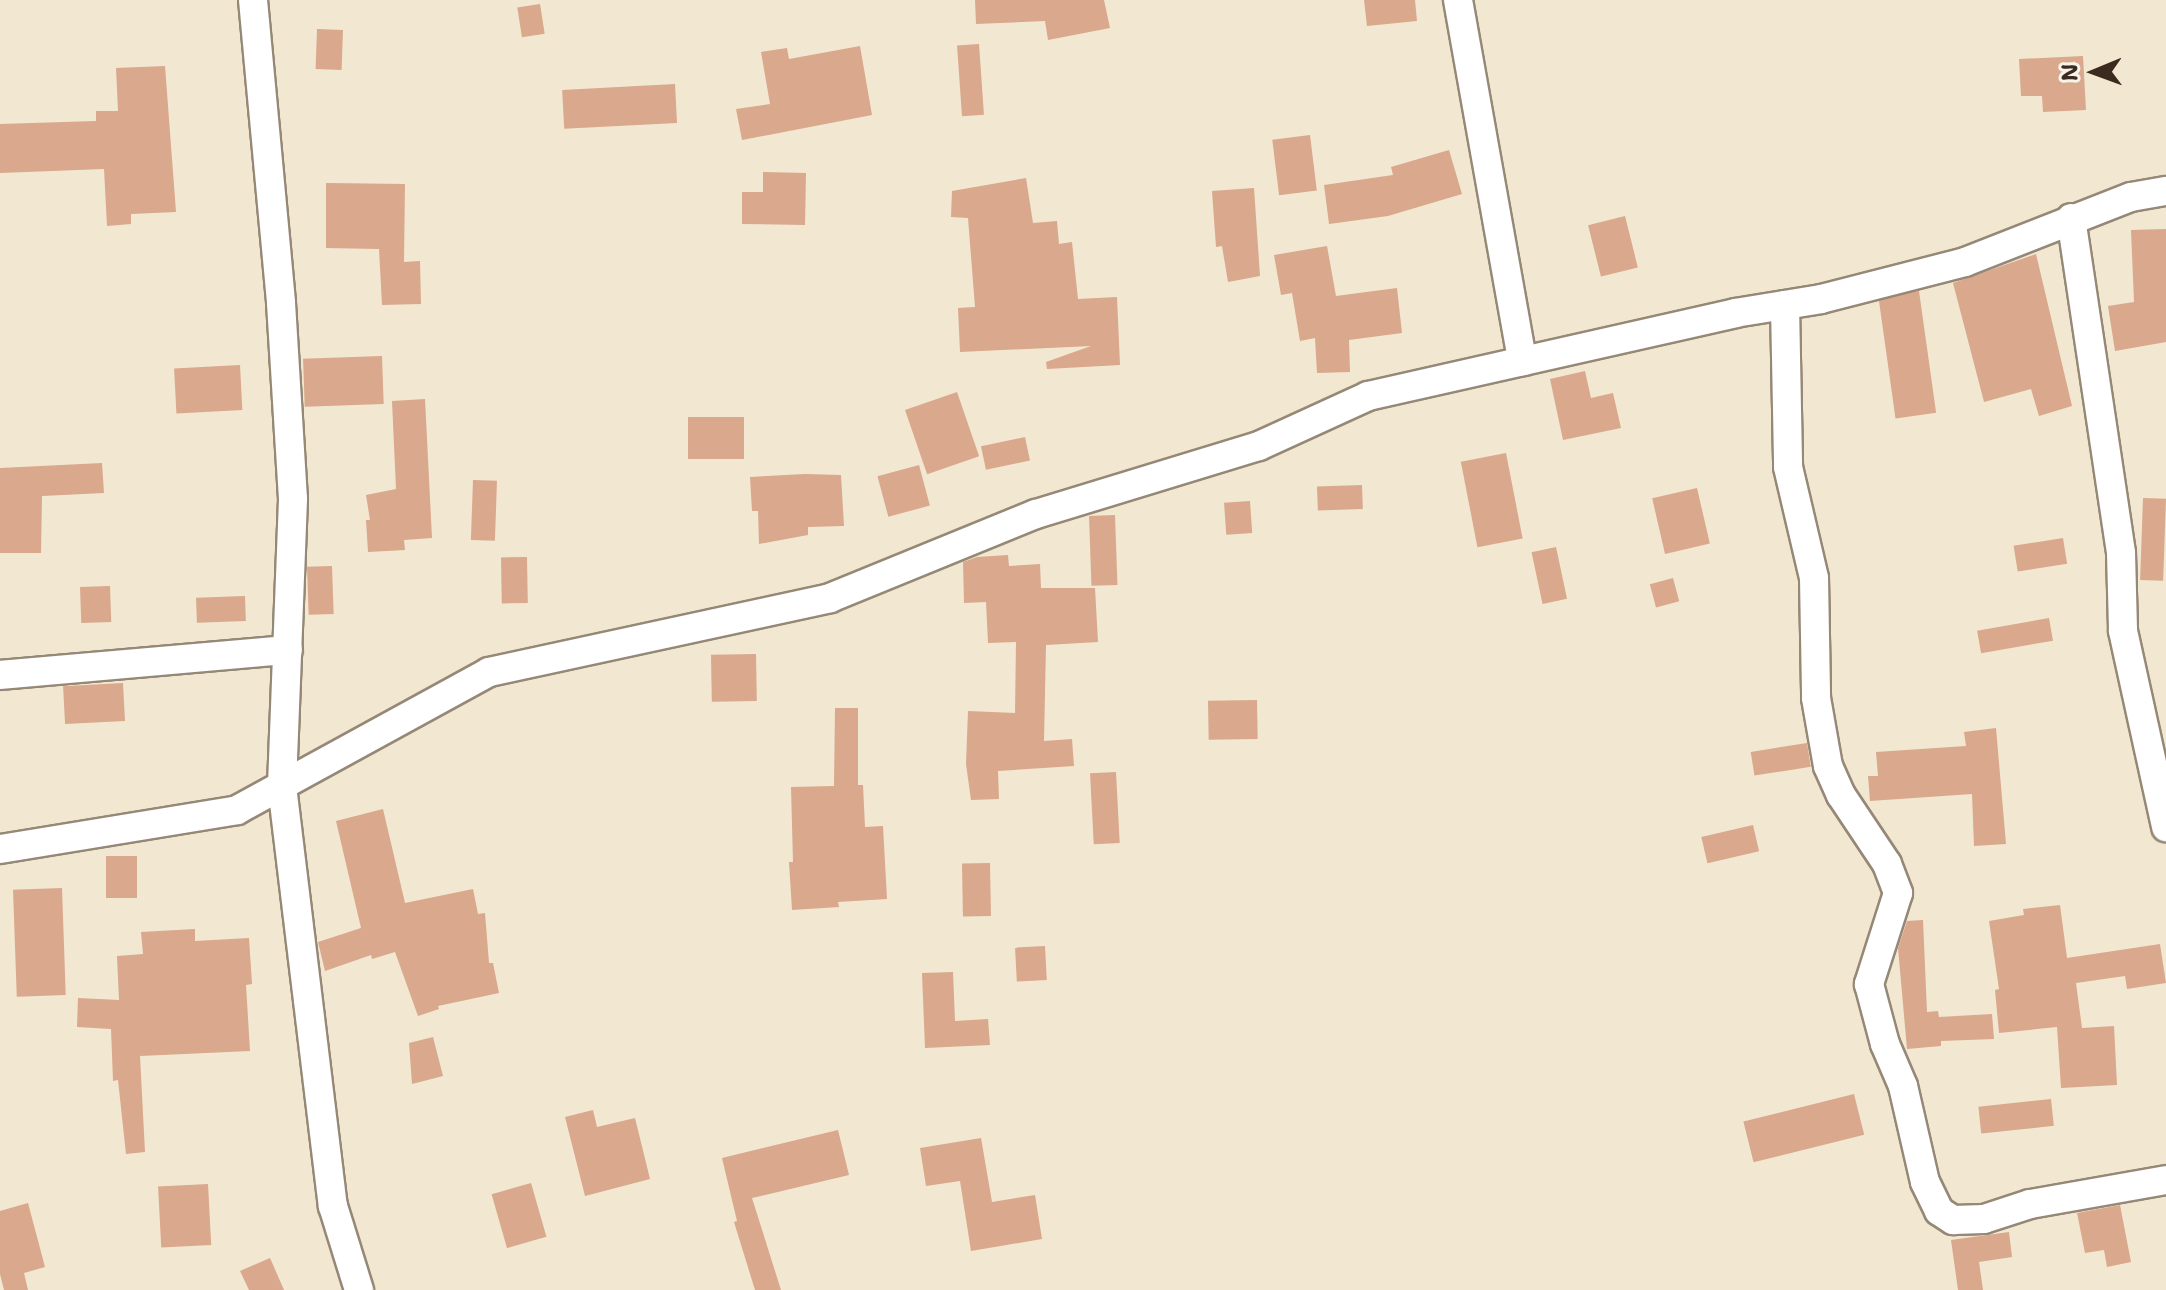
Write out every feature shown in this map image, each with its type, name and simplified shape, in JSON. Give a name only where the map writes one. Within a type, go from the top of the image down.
[{"type":"street","points":[[253,0],[281,303],[293,499],[282,786],[333,1206],[359,1290]]},
{"type":"street","points":[[1458,0],[1522,361]]},
{"type":"street","points":[[0,849],[237,810],[489,672],[830,598],[1036,514],[1259,446],[1368,396],[1785,305],[1965,262],[2071,218],[2131,197],[2166,191]]},
{"type":"street","points":[[2071,218],[2121,553],[2123,631],[2166,827]]},
{"type":"street","points":[[1785,305],[1788,467],[1814,578],[1816,698],[1828,766],[1841,795],[1887,864],[1898,893],[1869,984],[1885,1044],[1903,1086],[1925,1182],[1939,1211],[1953,1220],[1984,1219],[2030,1204],[2166,1180]]},
{"type":"street","points":[[0,675],[288,650]]},
{"type":"building","points":[[975,0],[1104,0],[1110,28],[1048,40],[1045,21],[976,24]]},
{"type":"building","points":[[1364,0],[1415,0],[1417,21],[1367,26]]},
{"type":"building","points":[[540,4],[545,34],[522,37],[517,8]]},
{"type":"building","points":[[317,29],[343,30],[342,70],[316,69]]},
{"type":"building","points":[[979,44],[984,115],[962,116],[957,46]]},
{"type":"building","points":[[860,46],[872,115],[742,140],[736,109],[770,104],[761,52],[787,48],[789,59]]},
{"type":"building","points":[[2083,56],[2086,110],[2043,112],[2042,96],[2021,96],[2019,59]]},
{"type":"building","points":[[165,66],[176,212],[131,214],[131,224],[107,226],[104,169],[0,173],[0,124],[96,121],[96,111],[118,111],[116,68]]},
{"type":"building","points":[[675,84],[677,123],[564,129],[562,90]]},
{"type":"building","points":[[1310,135],[1317,191],[1279,195],[1272,140]]},
{"type":"building","points":[[1449,150],[1462,194],[1388,216],[1329,224],[1324,185],[1393,175],[1391,167]]},
{"type":"building","points":[[763,172],[806,173],[805,225],[742,224],[742,192],[763,192]]},
{"type":"building","points":[[1026,178],[1033,223],[1057,221],[1059,244],[1072,242],[1078,299],[1117,297],[1120,365],[1047,369],[1046,362],[1091,346],[960,352],[958,308],[975,307],[968,218],[951,217],[952,191]]},
{"type":"building","points":[[326,183],[405,184],[404,262],[420,261],[421,304],[382,305],[379,249],[326,248]]},
{"type":"building","points":[[1254,188],[1260,276],[1228,282],[1222,246],[1216,247],[1212,191]]},
{"type":"building","points":[[1625,216],[1638,267],[1601,277],[1588,225]]},
{"type":"building","points":[[2166,229],[2166,342],[2115,351],[2108,306],[2134,302],[2131,230]]},
{"type":"building","points":[[1327,246],[1336,296],[1397,288],[1402,333],[1349,340],[1350,372],[1317,373],[1315,338],[1300,341],[1292,293],[1281,295],[1274,255]]},
{"type":"building","points":[[2036,254],[2072,406],[2039,416],[2031,389],[1984,402],[1953,283]]},
{"type":"building","points":[[1919,291],[1936,413],[1896,419],[1878,297]]},
{"type":"building","points":[[382,356],[384,404],[305,407],[303,359]]},
{"type":"building","points":[[240,365],[242,410],[176,413],[174,368]]},
{"type":"building","points":[[1585,371],[1591,398],[1613,393],[1621,428],[1563,440],[1550,379]]},
{"type":"building","points":[[957,392],[979,456],[927,474],[905,410]]},
{"type":"building","points":[[425,399],[432,538],[404,540],[405,550],[368,552],[366,520],[370,520],[366,495],[396,489],[392,401]]},
{"type":"building","points":[[688,417],[744,417],[744,459],[688,459]]},
{"type":"building","points":[[1025,437],[1030,460],[986,470],[981,446]]},
{"type":"building","points":[[1506,453],[1523,538],[1477,547],[1461,462]]},
{"type":"building","points":[[102,463],[104,493],[42,496],[41,553],[0,553],[0,468]]},
{"type":"building","points":[[919,465],[930,506],[888,517],[877,476]]},
{"type":"building","points":[[841,475],[844,526],[808,527],[808,535],[759,544],[758,511],[752,511],[750,477]]},
{"type":"building","points":[[473,480],[497,481],[495,541],[471,540]]},
{"type":"building","points":[[1362,485],[1363,509],[1318,511],[1317,487]]},
{"type":"building","points":[[1697,488],[1710,544],[1665,554],[1652,498]]},
{"type":"building","points":[[2143,498],[2166,499],[2163,581],[2140,580]]},
{"type":"building","points":[[1250,501],[1252,533],[1226,535],[1224,503]]},
{"type":"building","points":[[1115,515],[1117,585],[1091,586],[1089,516]]},
{"type":"building","points":[[2063,538],[2067,564],[2018,572],[2014,546]]},
{"type":"building","points":[[1556,547],[1567,599],[1543,604],[1532,552]]},
{"type":"building","points":[[1008,555],[1009,566],[1040,564],[1041,588],[1095,588],[1098,642],[1046,645],[1044,741],[1072,739],[1074,766],[998,771],[999,799],[971,800],[966,764],[968,711],[1015,713],[1016,642],[988,643],[986,602],[964,603],[963,562],[977,557]]},
{"type":"building","points":[[501,557],[527,557],[528,603],[502,603]]},
{"type":"building","points":[[332,566],[334,614],[309,615],[307,567]]},
{"type":"building","points":[[1673,578],[1679,601],[1656,607],[1650,584]]},
{"type":"building","points":[[110,586],[111,622],[81,623],[80,587]]},
{"type":"building","points":[[245,596],[246,621],[197,623],[196,598]]},
{"type":"building","points":[[2049,618],[2053,641],[1981,653],[1977,631]]},
{"type":"building","points":[[756,654],[757,701],[712,702],[711,655]]},
{"type":"building","points":[[123,683],[125,721],[65,724],[63,686]]},
{"type":"building","points":[[1257,700],[1258,739],[1209,740],[1208,701]]},
{"type":"building","points":[[835,708],[858,708],[858,785],[863,785],[865,827],[883,826],[887,899],[838,902],[839,907],[792,910],[789,862],[793,862],[791,787],[834,786]]},
{"type":"building","points":[[1996,728],[2006,844],[1974,846],[1972,794],[1870,801],[1868,776],[1878,776],[1876,752],[1966,746],[1964,732]]},
{"type":"building","points":[[1807,743],[1811,767],[1754,776],[1751,752]]},
{"type":"building","points":[[1116,772],[1120,843],[1094,844],[1090,773]]},
{"type":"building","points":[[383,809],[405,903],[473,889],[478,914],[485,913],[489,963],[493,963],[499,993],[438,1006],[439,1009],[418,1016],[395,952],[372,959],[371,955],[325,971],[318,942],[361,928],[336,821]]},
{"type":"building","points":[[1753,825],[1759,851],[1707,863],[1701,837]]},
{"type":"building","points":[[106,856],[137,856],[137,898],[106,898]]},
{"type":"building","points":[[962,863],[990,863],[991,916],[963,916]]},
{"type":"building","points":[[62,888],[66,995],[17,997],[13,890]]},
{"type":"building","points":[[2060,905],[2067,958],[2160,944],[2166,983],[2127,989],[2125,976],[2076,983],[2082,1028],[2114,1026],[2117,1085],[2061,1088],[2057,1027],[1999,1033],[1995,990],[1999,989],[1989,921],[2024,915],[2023,909]]},
{"type":"building","points":[[1923,920],[1927,1012],[1938,1011],[1939,1017],[1992,1014],[1994,1039],[1941,1041],[1941,1046],[1907,1049],[1898,948],[1907,921]]},
{"type":"building","points":[[195,929],[195,941],[249,938],[252,984],[246,985],[250,1051],[140,1056],[145,1152],[126,1154],[118,1080],[113,1081],[111,1029],[77,1027],[78,998],[119,1000],[117,956],[143,954],[141,932]]},
{"type":"building","points":[[1045,946],[1047,980],[1017,982],[1015,948]]},
{"type":"building","points":[[953,972],[955,1021],[988,1019],[990,1045],[925,1048],[922,973]]},
{"type":"building","points":[[433,1037],[443,1076],[412,1084],[409,1043]]},
{"type":"building","points":[[1854,1094],[1864,1135],[1754,1162],[1743,1122]]},
{"type":"building","points":[[2051,1099],[2054,1126],[1981,1133],[1978,1107]]},
{"type":"building","points":[[593,1110],[597,1127],[635,1118],[650,1179],[585,1196],[565,1117]]},
{"type":"building","points":[[838,1130],[849,1175],[752,1198],[781,1290],[755,1290],[734,1222],[737,1221],[722,1158]]},
{"type":"building","points":[[981,1138],[992,1202],[1035,1195],[1042,1239],[971,1251],[960,1181],[926,1186],[920,1148]]},
{"type":"building","points":[[531,1183],[546,1237],[507,1248],[492,1194]]},
{"type":"building","points":[[208,1184],[211,1245],[161,1248],[158,1187]]},
{"type":"building","points":[[28,1203],[45,1267],[24,1273],[28,1290],[4,1290],[0,1274],[0,1211]]},
{"type":"building","points":[[2120,1205],[2131,1262],[2107,1267],[2104,1250],[2085,1253],[2077,1213]]},
{"type":"building","points":[[2009,1232],[2012,1257],[1979,1262],[1983,1290],[1958,1290],[1951,1240]]},
{"type":"building","points":[[270,1258],[284,1290],[249,1290],[240,1271]]}]
